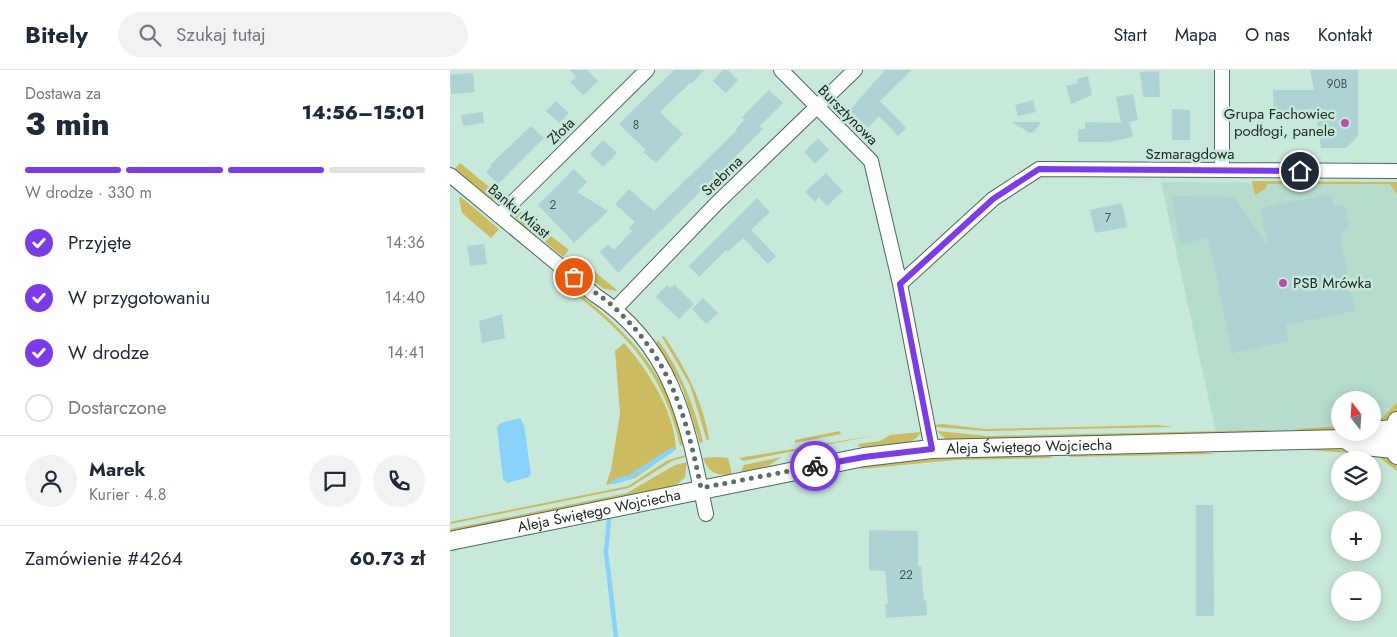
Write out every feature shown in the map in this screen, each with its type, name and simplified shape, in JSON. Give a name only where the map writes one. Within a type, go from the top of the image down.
[{"type":"street","name":"Złota","points":[[499,216],[647,70]]},
{"type":"street","name":"Bursztynowa","points":[[781,70],[871,161],[900,284]]},
{"type":"street","name":"Srebrna","points":[[616,308],[717,202],[855,70]]},
{"type":"street","points":[[1222,70],[1222,170]]},
{"type":"street","name":"Szmaragdowa","points":[[900,284],[993,199],[1039,169],[1397,172]]},
{"type":"street","name":"Banku Miast","points":[[450,175],[595,295],[616,308],[648,345],[675,390],[687,424],[706,514]]},
{"type":"street","points":[[900,284],[932,449]]},
{"type":"street","points":[[1381,429],[1395,425],[1396,452]]},
{"type":"street","name":"Aleja Świętego Wojciecha","points":[[450,541],[701,488],[864,457],[932,449],[1331,437]]},
{"type":"street","name":"Aleja Świętego Wojciecha","points":[[1353,441],[1354,445],[1396,452]]},
{"type":"shaded area","points":[[460,163],[504,199],[493,200],[454,170]]},
{"type":"shaded area","points":[[1252,181],[1397,182],[1397,195],[1390,184],[1267,184],[1265,189],[1255,195]]},
{"type":"shaded area","points":[[1161,182],[1390,184],[1397,191],[1397,428],[1381,429],[1381,391],[1331,391],[1331,430],[1216,433]]},
{"type":"shaded area","points":[[461,197],[499,229],[491,238],[462,213],[459,198]]},
{"type":"shaded area","points":[[515,207],[537,225],[531,232],[516,218]]},
{"type":"shaded area","points":[[551,236],[569,250],[563,257],[545,242]]},
{"type":"shaded area","points":[[594,271],[618,291],[604,289],[588,277]]},
{"type":"shaded area","points":[[580,294],[617,326],[647,360],[669,399],[684,446],[680,445],[665,399],[644,362],[598,313],[579,297],[575,300]]},
{"type":"shaded area","points":[[664,336],[686,372],[698,398],[709,439],[707,441],[690,385],[662,337]]},
{"type":"shaded area","points":[[658,340],[686,389],[703,442],[700,443],[682,387],[656,343]]},
{"type":"shaded area","points":[[624,343],[659,392],[671,421],[676,449],[635,478],[606,485],[611,470],[620,414],[615,351]]},
{"type":"shaded area","points":[[1397,402],[1397,410],[1389,419],[1381,422],[1382,418]]},
{"type":"shaded area","points":[[942,424],[985,429],[1158,425],[1173,427],[986,431],[935,427],[935,425]]},
{"type":"shaded area","points":[[1331,427],[1331,431],[1317,433],[1305,433],[1296,429]]},
{"type":"shaded area","points":[[1267,430],[1263,433],[947,440],[937,431],[988,436]]},
{"type":"shaded area","points":[[840,431],[841,434],[795,443],[795,440]]},
{"type":"shaded area","points":[[921,432],[916,438],[902,445],[859,447],[858,444],[880,441],[890,435]]},
{"type":"shaded area","points":[[882,434],[743,461],[739,458]]},
{"type":"shaded area","points":[[1322,448],[1366,451],[1331,452],[1308,450]]},
{"type":"shaded area","points":[[1194,451],[1216,454],[1069,457],[1073,454]]},
{"type":"shaded area","points":[[1047,454],[1053,458],[956,460],[860,469],[864,466],[952,457]]},
{"type":"shaded area","points":[[686,455],[686,457],[672,461],[629,488],[450,524],[450,522],[628,486],[668,460]]},
{"type":"shaded area","points":[[1381,456],[1393,460],[1397,471],[1381,459]]},
{"type":"shaded area","points":[[782,457],[768,466],[741,472],[744,465]]},
{"type":"shaded area","points":[[703,458],[728,458],[732,474],[722,475],[710,470]]},
{"type":"shaded area","points":[[687,462],[685,477],[677,485],[450,533],[450,529],[627,493],[675,465]]},
{"type":"shaded area","points":[[834,470],[839,473],[745,490]]},
{"type":"water","points":[[520,418],[524,425],[531,474],[529,477],[507,483],[503,479],[497,427],[501,423]]},
{"type":"building","points":[[570,70],[587,70],[598,81],[583,95],[570,82],[576,77]]},
{"type":"building","points":[[674,70],[704,70],[692,84],[691,82],[660,112],[683,134],[656,163],[643,152],[646,150],[619,124]]},
{"type":"building","points":[[723,70],[728,70],[738,80],[726,93],[713,81]]},
{"type":"building","points":[[885,70],[912,70],[880,101],[906,128],[898,136],[879,116],[868,128],[850,110]]},
{"type":"building","points":[[1310,70],[1358,70],[1358,136],[1346,148],[1321,148],[1315,110],[1286,110],[1286,116],[1274,116],[1273,90],[1314,90]]},
{"type":"building","points":[[1159,71],[1160,97],[1143,97],[1140,72]]},
{"type":"building","points":[[473,73],[475,92],[451,94],[450,75]]},
{"type":"building","points":[[1088,76],[1092,95],[1071,104],[1066,86],[1078,83],[1077,79]]},
{"type":"building","points":[[769,90],[783,103],[760,126],[763,129],[618,273],[600,252],[608,244],[614,250],[632,231],[629,228],[635,222],[615,204],[629,189],[654,211],[737,130],[744,120],[742,117]]},
{"type":"building","points":[[1133,94],[1138,120],[1127,123],[1130,123],[1133,137],[1108,142],[1078,142],[1078,129],[1085,129],[1085,122],[1121,123],[1116,97]]},
{"type":"building","points":[[1033,100],[1036,112],[1018,116],[1015,105]]},
{"type":"building","points":[[556,101],[569,113],[559,123],[546,111]]},
{"type":"building","points":[[1172,109],[1190,110],[1190,140],[1172,140]]},
{"type":"building","points":[[483,112],[484,123],[463,126],[461,115]]},
{"type":"building","points":[[1012,122],[1041,122],[1034,132],[1030,133]]},
{"type":"building","points":[[531,126],[544,138],[498,184],[486,172],[492,166],[490,165]]},
{"type":"building","points":[[818,138],[829,150],[815,164],[804,152]]},
{"type":"building","points":[[603,140],[617,153],[603,167],[590,154]]},
{"type":"building","points":[[574,169],[587,182],[577,192],[608,211],[574,243],[538,205]]},
{"type":"building","points":[[826,173],[843,191],[827,206],[819,197],[815,202],[805,192]]},
{"type":"building","name":"PSB Mrówka","points":[[1331,194],[1334,207],[1345,205],[1349,226],[1340,236],[1355,311],[1286,325],[1289,341],[1232,353],[1208,237],[1181,245],[1171,196],[1234,197],[1268,246],[1260,208]]},
{"type":"building","points":[[757,198],[770,212],[751,230],[776,256],[768,264],[743,238],[728,252],[726,250],[699,277],[689,266]]},
{"type":"building","points":[[1122,203],[1127,227],[1095,233],[1090,210]]},
{"type":"building","points":[[484,244],[487,264],[470,266],[467,246]]},
{"type":"building","points":[[674,284],[694,304],[679,319],[656,297],[667,285],[670,288]]},
{"type":"building","points":[[703,298],[718,313],[706,324],[692,309]]},
{"type":"building","points":[[502,314],[505,338],[482,343],[479,321]]},
{"type":"building","points":[[1196,505],[1213,505],[1214,616],[1196,616]]},
{"type":"building","points":[[869,530],[918,531],[918,566],[921,566],[927,615],[886,618],[885,604],[888,603],[885,571],[869,570]]},
{"type":"waterway","points":[[613,482],[630,477],[672,450]]},
{"type":"waterway","points":[[609,520],[606,552],[616,637]]},
{"type":"way so far","points":[[574,277],[595,295],[616,308],[648,345],[663,367],[675,390],[687,424],[701,488],[815,466]]},
{"type":"place","name":"Grupa Fachowiec podłogi, panele","points":[[1345,123]]},
{"type":"place","name":"PSB Mrówka","points":[[1283,283]]},
{"type":"route","points":[[815,466],[864,457],[932,449],[900,284],[993,199],[1039,169],[1300,171]]}]
